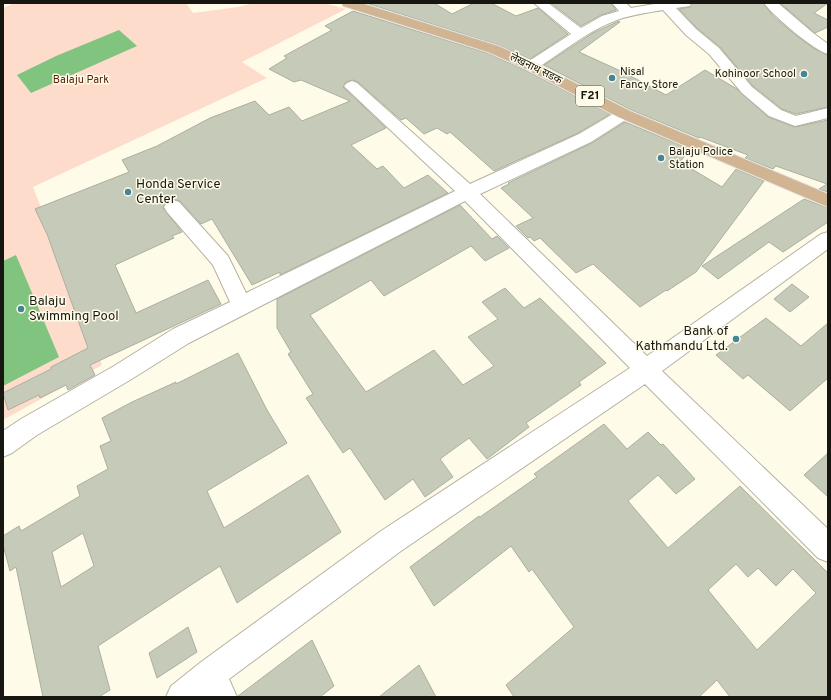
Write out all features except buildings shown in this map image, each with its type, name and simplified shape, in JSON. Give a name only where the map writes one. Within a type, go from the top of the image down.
[{"type":"main road","name":"लेखनाथ सडक","points":[[348,3],[480,44],[531,66],[624,114],[828,201]]},
{"type":"street","points":[[540,3],[580,34]]},
{"type":"street","points":[[618,3],[628,12]]},
{"type":"street","points":[[531,66],[580,34],[607,19],[628,12],[660,5],[685,3]]},
{"type":"street","points":[[770,3],[808,36],[828,50]]},
{"type":"street","points":[[660,5],[714,50],[747,90],[775,113],[795,121],[828,113]]},
{"type":"street","points":[[352,86],[468,193],[828,548]]},
{"type":"street","points":[[3,446],[29,427],[109,381],[181,336],[241,304],[453,199],[585,138],[624,114]]},
{"type":"street","points":[[173,207],[221,261],[241,304]]},
{"type":"street","points":[[182,697],[216,685],[390,541],[646,370],[828,239]]},
{"type":"green space","name":"Balaju Park","points":[[15,3],[186,3],[193,13],[238,7],[253,3],[324,3],[346,9],[242,62],[267,78],[33,187],[102,365],[3,420],[3,8]]},
{"type":"shaded area","points":[[119,30],[137,46],[31,93],[17,75],[56,56]]},
{"type":"shaded area","name":"Balaju Swimming Pool","points":[[16,255],[59,357],[3,386],[3,261]]},
{"type":"place","name":"Kohinoor School","points":[[804,74]]},
{"type":"place","name":"Nisal Fancy Store","points":[[612,78]]},
{"type":"place","name":"Balaju Police Station","points":[[661,158]]},
{"type":"place","name":"Honda Service Center","points":[[128,192]]},
{"type":"place","name":"Balaju Swimming Pool","points":[[21,309]]},
{"type":"place","name":"Bank of Kathmandu Ltd.","points":[[736,339]]}]
